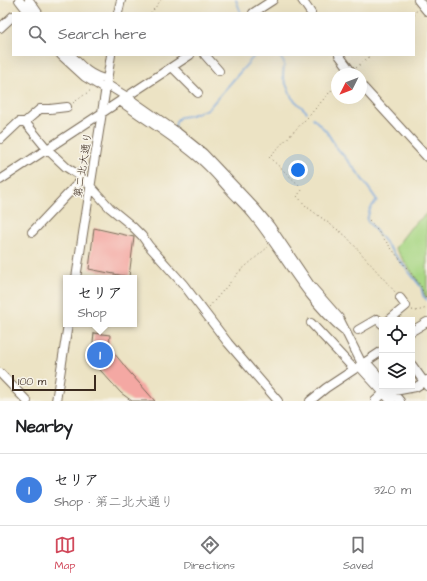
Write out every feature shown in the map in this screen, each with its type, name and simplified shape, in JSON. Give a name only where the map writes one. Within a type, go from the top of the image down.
[{"type":"street","points":[[118,12],[120,0]]},
{"type":"street","points":[[255,12],[273,0]]},
{"type":"street","points":[[302,0],[310,12]]},
{"type":"street","points":[[418,0],[427,11]]},
{"type":"street","points":[[19,12],[28,6]]},
{"type":"street","points":[[0,28],[12,17]]},
{"type":"street","points":[[62,56],[85,77],[104,84],[127,97],[203,153],[253,211],[306,289],[334,323],[347,333]]},
{"type":"street","points":[[72,56],[88,72],[99,78],[104,84]]},
{"type":"street","name":"第二北大通り","points":[[76,275],[102,113],[104,84],[111,56]]},
{"type":"street","points":[[0,180],[188,56]]},
{"type":"street","points":[[207,56],[219,71]]},
{"type":"street","points":[[340,56],[348,68]]},
{"type":"street","points":[[172,67],[198,93]]},
{"type":"street","points":[[367,92],[427,157]]},
{"type":"street","points":[[120,102],[173,137],[199,158],[270,226],[307,281],[339,318],[360,365],[379,378]]},
{"type":"street","points":[[0,138],[1,139],[19,122],[25,122],[40,109],[67,107]]},
{"type":"street","points":[[25,122],[47,149],[66,167],[83,178],[110,208],[142,236],[183,284],[228,343],[278,401]]},
{"type":"street","points":[[32,232],[83,178]]},
{"type":"street","points":[[393,317],[406,306],[400,298]]},
{"type":"street","points":[[358,330],[377,319],[379,321]]},
{"type":"street","points":[[415,330],[427,322]]},
{"type":"street","points":[[311,323],[400,401]]},
{"type":"street","points":[[56,401],[68,327]]},
{"type":"street","points":[[310,401],[379,353]]},
{"type":"street","points":[[375,401],[388,390],[416,387],[426,383],[415,369]]},
{"type":"street","points":[[0,373],[27,401]]},
{"type":"street","points":[[388,390],[391,401]]},
{"type":"path","points":[[152,12],[161,0]]},
{"type":"path","points":[[357,68],[369,56]]},
{"type":"path","points":[[67,107],[104,84]]},
{"type":"path","points":[[331,91],[269,157],[303,189],[297,196],[307,207],[346,236],[400,298]]},
{"type":"path","points":[[369,220],[422,288],[424,296],[427,299]]},
{"type":"path","points":[[204,312],[239,272],[261,252],[274,243]]},
{"type":"path","points":[[406,306],[416,312],[427,308]]},
{"type":"green space","points":[[427,213],[427,298],[422,287],[395,248],[411,227]]},
{"type":"building","points":[[94,228],[134,237],[129,275],[119,275],[89,269]]},
{"type":"building","points":[[94,333],[110,335],[109,347],[155,401],[132,401],[121,393],[91,360]]},
{"type":"waterway","points":[[236,0],[241,12]]},
{"type":"waterway","points":[[175,128],[176,121],[180,117],[188,116],[208,109],[254,56]]},
{"type":"waterway","points":[[280,56],[284,63],[283,77],[292,98],[307,112]]},
{"type":"waterway","points":[[313,118],[326,131],[337,148],[355,169],[377,200],[370,209],[367,220],[421,287],[423,296],[427,300]]},
{"type":"place","name":"セリア","points":[[100,355]]}]
